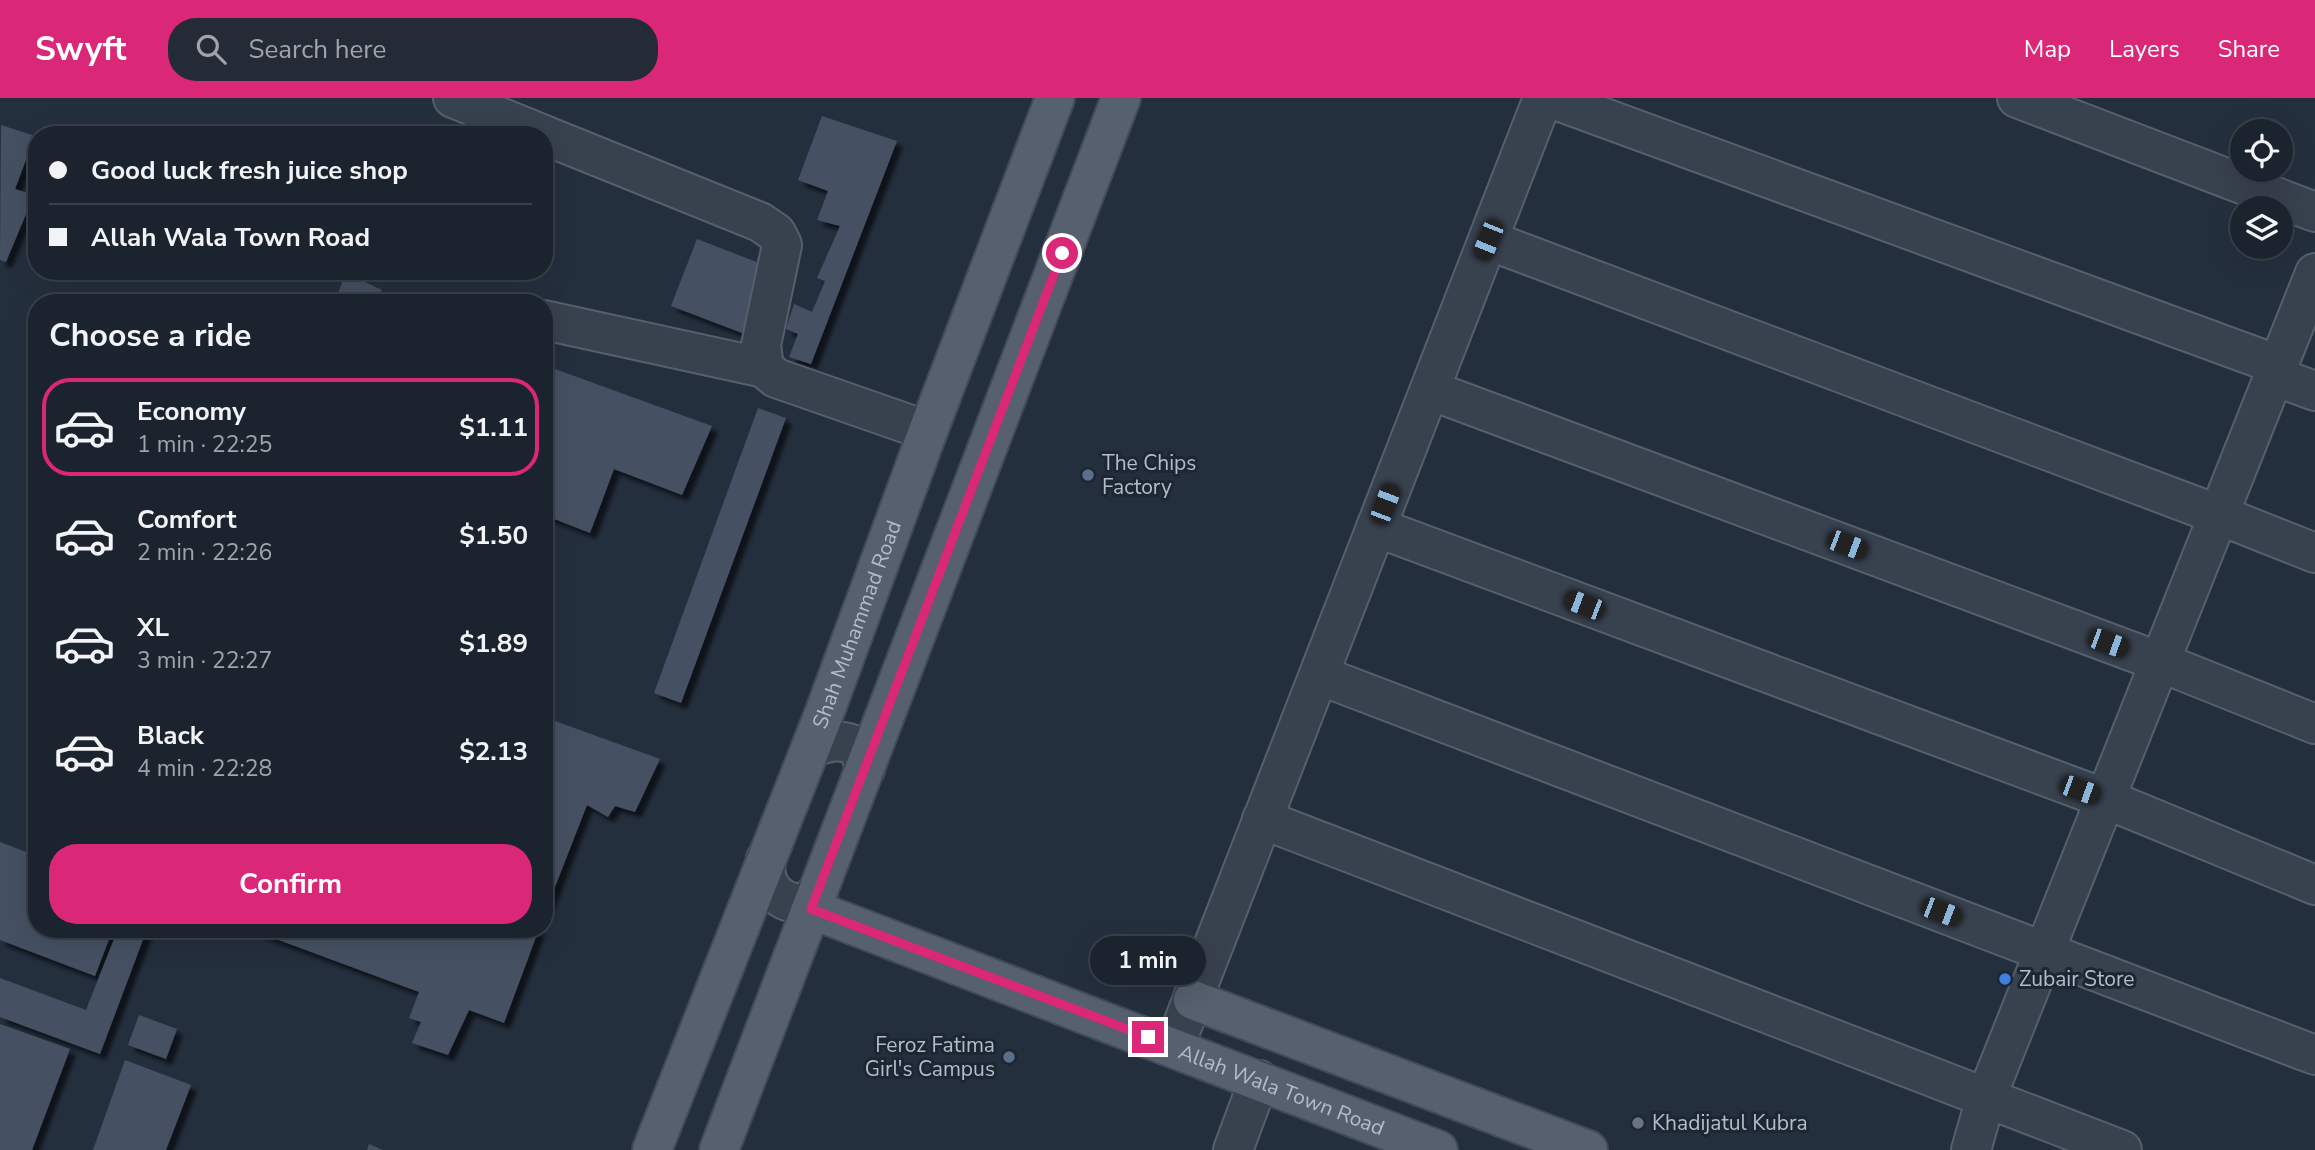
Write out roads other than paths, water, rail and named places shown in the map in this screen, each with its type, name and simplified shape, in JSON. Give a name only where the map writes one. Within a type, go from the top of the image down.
[{"type":"main road","name":"Shah Muhammad Road","points":[[652,1150],[811,748],[1055,98]]},
{"type":"main road","points":[[719,1150],[1121,98]]},
{"type":"main road","name":"Allah Wala Town Road","points":[[815,901],[1174,1047],[1438,1150]]},
{"type":"main road","points":[[1193,1000],[1588,1150]]},
{"type":"street","points":[[453,98],[522,126]]},
{"type":"street","points":[[1174,1047],[1543,98]]},
{"type":"street","points":[[1550,98],[2276,370],[2315,391]]},
{"type":"street","points":[[2017,98],[2315,212]]},
{"type":"street","points":[[553,139],[760,222],[776,233],[782,245],[761,345],[764,368]]},
{"type":"street","points":[[1488,240],[2315,553]]},
{"type":"street","points":[[1971,1150],[1986,1098],[2315,273]]},
{"type":"street","points":[[553,322],[764,368],[776,378],[928,432]]},
{"type":"street","points":[[1430,390],[2160,662],[2315,724]]},
{"type":"street","points":[[1376,527],[2106,799],[2315,885]]},
{"type":"street","points":[[1319,675],[2315,1055]]},
{"type":"street","points":[[811,748],[838,740],[849,742],[859,747],[865,769]]},
{"type":"street","points":[[1262,819],[2122,1150]]},
{"type":"street","points":[[766,859],[767,881],[782,899],[792,904],[815,901]]},
{"type":"street","points":[[1233,1150],[1259,1080]]},
{"type":"place","name":"The Chips Factory","points":[[1088,475]]},
{"type":"place","name":"Zubair Store","points":[[2005,979]]},
{"type":"place","name":"Feroz Fatima Girl's Campus","points":[[1009,1057]]},
{"type":"place","name":"Khadijatul Kubra","points":[[1638,1123]]}]
